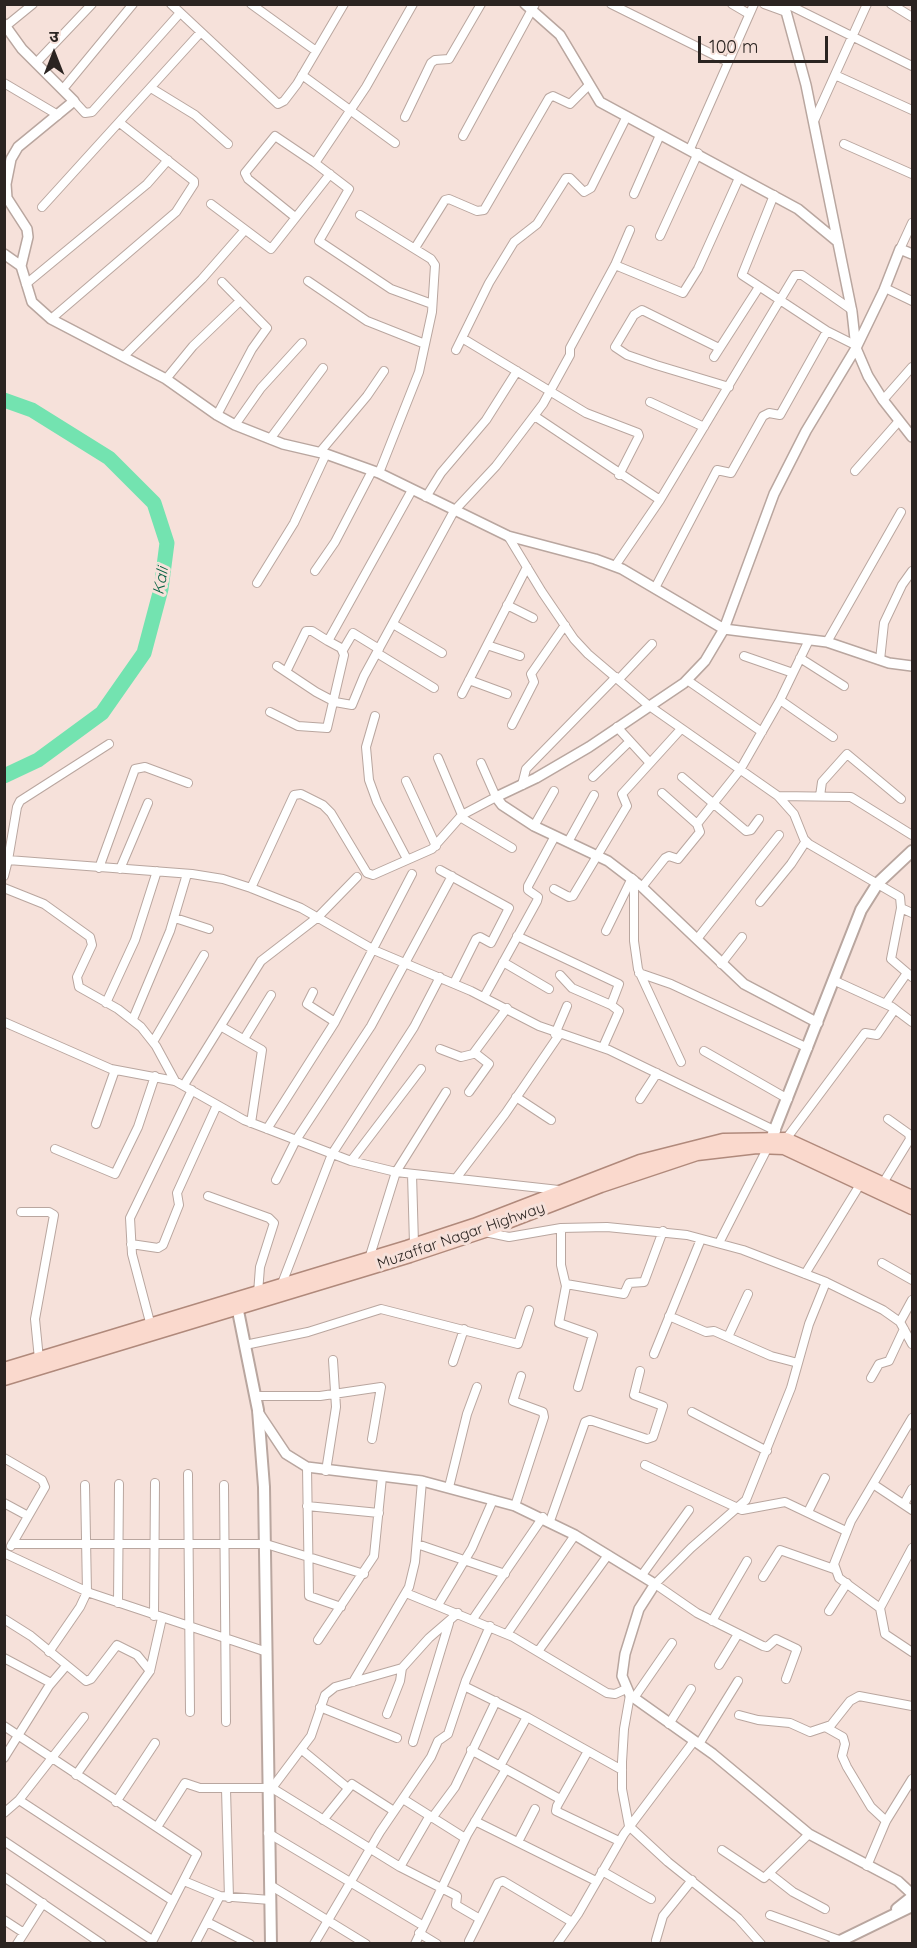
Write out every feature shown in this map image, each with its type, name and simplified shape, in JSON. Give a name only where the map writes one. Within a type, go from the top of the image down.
[{"type":"main road","points":[[776,1139],[788,1099],[861,910],[878,883],[912,851]]},
{"type":"main road","name":"Muzaffar Nagar Highway","points":[[259,1299],[280,1287],[474,1225],[640,1161],[723,1140],[776,1139],[884,1183],[912,1197]]},
{"type":"main road","name":"Muzaffar Nagar Highway","points":[[4,1369],[151,1326],[259,1299],[485,1232],[670,1161],[776,1139],[794,1152],[912,1208]]},
{"type":"main road","points":[[237,1305],[258,1410],[266,1544],[271,1944]]},
{"type":"main road","name":"Muzaffar Nagar Highway","points":[[4,1379],[237,1305]]},
{"type":"main road","points":[[891,1916],[912,1896]]},
{"type":"main road","points":[[837,1942],[912,1906]]},
{"type":"street","points":[[33,4],[5,25],[13,38],[85,112],[92,112],[180,13]]},
{"type":"street","points":[[36,63],[92,4]]},
{"type":"street","points":[[63,89],[133,4]]},
{"type":"street","points":[[171,4],[275,103],[281,104],[302,75],[342,5]]},
{"type":"street","points":[[251,4],[316,51]]},
{"type":"street","points":[[315,163],[351,111],[413,4]]},
{"type":"street","points":[[405,117],[431,63],[435,60],[448,60],[481,4]]},
{"type":"street","points":[[611,4],[728,62]]},
{"type":"street","points":[[732,4],[749,14]]},
{"type":"street","points":[[660,236],[728,62],[754,4]]},
{"type":"street","points":[[764,4],[786,7],[912,66]]},
{"type":"street","points":[[814,121],[867,4]]},
{"type":"street","points":[[891,4],[912,17]]},
{"type":"street","points":[[463,136],[530,6],[560,35],[597,100],[626,118],[694,151],[803,212],[838,242]]},
{"type":"street","points":[[786,7],[814,121],[852,310],[856,346],[868,376],[883,400],[912,437]]},
{"type":"street","points":[[42,207],[200,33]]},
{"type":"street","points":[[302,75],[394,143]]},
{"type":"street","points":[[835,75],[912,110]]},
{"type":"street","points":[[4,83],[58,115]]},
{"type":"street","points":[[415,248],[445,200],[449,199],[480,212],[484,210],[549,98],[553,96],[570,104],[589,85]]},
{"type":"street","points":[[152,88],[195,115],[228,144]]},
{"type":"street","points":[[74,101],[18,147],[9,166],[7,198],[27,229],[28,237],[21,266],[35,307],[51,319],[166,379],[235,425],[270,439],[323,453],[376,472],[508,536],[615,566],[724,629],[827,642],[880,660],[912,666]]},
{"type":"street","points":[[456,350],[489,283],[514,242],[537,224],[566,177],[570,177],[584,192],[591,188],[626,118]]},
{"type":"street","points":[[51,319],[180,207],[195,183],[120,123]]},
{"type":"street","points":[[634,194],[660,135]]},
{"type":"street","points":[[295,217],[248,179],[245,173],[275,136],[349,189],[324,228],[320,243],[397,292],[432,304]]},
{"type":"street","points":[[844,144],[912,174]]},
{"type":"street","points":[[26,284],[147,184],[168,160]]},
{"type":"street","points":[[211,204],[244,231],[271,249],[330,174]]},
{"type":"street","points":[[615,265],[683,294],[698,269],[739,178]]},
{"type":"street","points":[[774,195],[741,271],[743,277],[827,331],[856,346]]},
{"type":"street","points":[[315,571],[335,542],[376,472],[413,393],[432,304],[435,264],[415,248],[360,214]]},
{"type":"street","points":[[251,888],[291,799],[297,794],[323,805],[331,813],[369,875],[378,874],[436,846],[461,816],[589,747],[648,705],[687,681],[705,661],[724,629],[774,494],[806,431],[856,346],[885,288],[912,223]]},
{"type":"street","points":[[277,666],[335,702],[352,705],[363,676],[454,511],[536,417],[570,356],[570,348],[615,265],[630,230]]},
{"type":"street","points":[[124,356],[244,231]]},
{"type":"street","points":[[900,249],[912,254]]},
{"type":"street","points":[[4,254],[21,266]]},
{"type":"street","points":[[615,566],[660,500],[795,276],[799,274],[852,310]]},
{"type":"street","points":[[308,281],[367,321],[425,344]]},
{"type":"street","points":[[217,415],[252,349],[267,328],[222,282]]},
{"type":"street","points":[[714,357],[759,287]]},
{"type":"street","points":[[885,288],[912,301]]},
{"type":"street","points":[[166,379],[193,346],[240,301]]},
{"type":"street","points":[[719,348],[642,310],[634,315],[615,347],[627,355],[729,387]]},
{"type":"street","points":[[655,588],[717,470],[731,473],[764,416],[769,413],[780,415],[827,331]]},
{"type":"street","points":[[462,338],[586,413],[638,433],[619,475]]},
{"type":"street","points":[[235,425],[261,388],[302,343]]},
{"type":"street","points":[[883,400],[912,367]]},
{"type":"street","points":[[270,439],[323,368]]},
{"type":"street","points":[[257,582],[294,523],[323,453],[384,371]]},
{"type":"street","points":[[426,497],[441,473],[486,420],[517,371]]},
{"type":"street","points":[[650,402],[704,428]]},
{"type":"street","points":[[536,417],[619,475],[660,500]]},
{"type":"street","points":[[855,471],[899,421]]},
{"type":"street","points":[[328,641],[412,490]]},
{"type":"street","points":[[827,642],[901,512]]},
{"type":"street","points":[[508,536],[565,625],[588,654],[648,705],[778,796],[794,814],[806,841],[900,897],[901,908],[891,959],[910,975],[886,1003]]},
{"type":"street","points":[[462,694],[527,567]]},
{"type":"street","points":[[880,660],[884,623],[902,585],[912,571]]},
{"type":"street","points":[[507,605],[533,618]]},
{"type":"street","points":[[393,624],[442,652]]},
{"type":"street","points":[[512,725],[534,682],[531,674],[565,625]]},
{"type":"street","points":[[286,672],[306,631],[312,631],[343,650]]},
{"type":"street","points":[[270,712],[298,726],[324,729],[329,724],[335,702],[343,650],[353,633],[434,688]]},
{"type":"street","points":[[697,824],[740,770],[780,700],[809,640]]},
{"type":"street","points":[[487,645],[520,656]]},
{"type":"street","points":[[522,785],[526,769],[652,645]]},
{"type":"street","points":[[744,656],[793,673]]},
{"type":"street","points":[[800,658],[844,686]]},
{"type":"street","points":[[469,680],[507,694]]},
{"type":"street","points":[[687,681],[762,732]]},
{"type":"street","points":[[780,700],[833,737]]},
{"type":"street","points":[[375,716],[366,747],[369,780],[377,802],[407,859]]},
{"type":"street","points":[[617,728],[650,763]]},
{"type":"street","points":[[554,889],[572,897],[627,806],[622,794],[681,729]]},
{"type":"street","points":[[593,777],[630,741]]},
{"type":"street","points":[[4,876],[20,801],[110,744]]},
{"type":"street","points":[[820,796],[822,782],[847,754],[901,798]]},
{"type":"street","points":[[438,758],[461,816],[512,848]]},
{"type":"street","points":[[481,763],[502,805],[534,826],[596,855],[636,882],[721,964],[759,994],[818,1023]]},
{"type":"street","points":[[99,868],[135,769],[145,767],[188,783]]},
{"type":"street","points":[[682,777],[747,832],[759,819]]},
{"type":"street","points":[[406,781],[436,846]]},
{"type":"street","points":[[534,826],[554,791]]},
{"type":"street","points":[[606,932],[636,882],[665,858],[669,856],[678,859],[701,830],[662,793]]},
{"type":"street","points":[[568,842],[594,795]]},
{"type":"street","points":[[778,796],[850,797],[912,835]]},
{"type":"street","points":[[120,869],[148,803]]},
{"type":"street","points":[[697,939],[779,835]]},
{"type":"street","points":[[484,997],[538,898],[528,890],[528,886],[555,836]]},
{"type":"street","points":[[760,902],[784,874],[806,841]]},
{"type":"street","points":[[9,860],[187,874],[223,879],[251,888],[318,917],[374,950],[454,983],[557,1034],[603,1047],[657,1073],[776,1139]]},
{"type":"street","points":[[440,870],[509,910],[491,943],[480,937],[477,939],[454,983]]},
{"type":"street","points":[[106,1002],[135,940],[156,871]]},
{"type":"street","points":[[133,1019],[175,918],[187,874]]},
{"type":"street","points":[[267,1129],[335,1022],[412,874]]},
{"type":"street","points":[[276,1180],[296,1140],[371,1026],[452,876]]},
{"type":"street","points":[[151,1326],[131,1244],[130,1218],[188,1087],[252,972],[261,961],[318,917],[357,877]]},
{"type":"street","points":[[636,882],[634,941],[639,973],[681,1062]]},
{"type":"street","points":[[4,888],[44,904],[90,937],[92,945],[80,967],[77,982],[84,990],[133,1019],[153,1042],[175,1081]]},
{"type":"street","points":[[901,908],[912,913]]},
{"type":"street","points":[[175,918],[209,929]]},
{"type":"street","points":[[517,936],[619,984],[611,1005]]},
{"type":"street","points":[[721,964],[742,937]]},
{"type":"street","points":[[153,1042],[204,955]]},
{"type":"street","points":[[503,962],[549,989]]},
{"type":"street","points":[[639,973],[671,984],[808,1048]]},
{"type":"street","points":[[560,975],[572,988],[611,1005],[619,1011],[603,1047]]},
{"type":"street","points":[[280,1287],[332,1154],[414,1027],[440,977]]},
{"type":"street","points":[[833,980],[886,1003],[912,1022]]},
{"type":"street","points":[[313,992],[307,1004],[335,1022]]},
{"type":"street","points":[[244,1039],[271,995]]},
{"type":"street","points":[[457,1177],[516,1097],[557,1034],[567,1006]]},
{"type":"street","points":[[440,1049],[461,1057],[475,1053],[507,1008]]},
{"type":"street","points":[[718,1243],[776,1139],[865,1033],[876,1035],[895,1009]]},
{"type":"street","points":[[4,1022],[91,1062],[115,1070],[175,1081],[251,1123],[351,1161],[396,1172],[561,1190]]},
{"type":"street","points":[[222,1027],[261,1048],[263,1053],[251,1123]]},
{"type":"street","points":[[704,1051],[788,1099]]},
{"type":"street","points":[[469,1092],[489,1064],[475,1053]]},
{"type":"street","points":[[351,1161],[420,1068]]},
{"type":"street","points":[[96,1124],[115,1070]]},
{"type":"street","points":[[640,1099],[657,1073]]},
{"type":"street","points":[[55,1149],[115,1174],[138,1127],[156,1076]]},
{"type":"street","points":[[369,1259],[396,1172],[446,1092]]},
{"type":"street","points":[[516,1097],[551,1120]]},
{"type":"street","points":[[131,1244],[158,1248],[163,1245],[179,1205],[177,1193],[217,1105]]},
{"type":"street","points":[[884,1183],[910,1139],[909,1134],[888,1119]]},
{"type":"street","points":[[412,1174],[414,1244]]},
{"type":"street","points":[[805,1274],[861,1183]]},
{"type":"street","points":[[208,1196],[269,1218],[274,1223],[260,1267],[259,1299]]},
{"type":"street","points":[[21,1212],[50,1212],[54,1215],[35,1319],[39,1359]]},
{"type":"street","points":[[474,1225],[485,1232],[509,1237],[561,1228],[607,1227],[663,1231],[718,1243],[826,1282],[883,1310],[902,1325],[912,1344]]},
{"type":"street","points":[[561,1228],[561,1265],[566,1284],[559,1323],[593,1335],[578,1387]]},
{"type":"street","points":[[566,1284],[624,1294],[629,1283],[644,1282],[663,1231]]},
{"type":"street","points":[[654,1354],[701,1239]]},
{"type":"street","points":[[882,1263],[912,1280]]},
{"type":"street","points":[[826,1282],[809,1324],[791,1388],[749,1494],[738,1509],[691,1548],[655,1584],[639,1609],[625,1654],[622,1676],[630,1694],[696,1743],[809,1834],[898,1881],[912,1896]]},
{"type":"street","points":[[728,1337],[748,1294]]},
{"type":"street","points":[[871,1378],[879,1364],[889,1361],[912,1300]]},
{"type":"street","points":[[245,1345],[308,1332],[381,1309],[518,1344],[529,1310]]},
{"type":"street","points":[[669,1316],[706,1332],[714,1331],[771,1356],[798,1363]]},
{"type":"street","points":[[453,1362],[464,1329]]},
{"type":"street","points":[[326,1471],[337,1393],[333,1360]]},
{"type":"street","points":[[472,1619],[546,1519],[585,1422],[590,1420],[647,1439],[653,1437],[663,1406],[634,1395],[640,1371]]},
{"type":"street","points":[[515,1506],[544,1417],[543,1412],[513,1401],[521,1376]]},
{"type":"street","points":[[255,1396],[304,1397],[381,1387],[372,1439]]},
{"type":"street","points":[[449,1487],[466,1414],[477,1387]]},
{"type":"street","points":[[258,1410],[286,1454],[307,1467],[422,1481],[515,1506],[546,1519],[642,1575],[678,1602],[712,1621],[765,1647],[776,1639],[797,1649],[786,1679]]},
{"type":"street","points":[[692,1412],[767,1451]]},
{"type":"street","points":[[834,1569],[846,1531],[912,1418]]},
{"type":"street","points":[[4,1458],[44,1483],[5,1555],[87,1592],[267,1652]]},
{"type":"street","points":[[645,1465],[738,1509],[747,1510],[770,1503],[785,1502],[846,1531]]},
{"type":"street","points":[[307,1467],[309,1596],[341,1607]]},
{"type":"street","points":[[188,1474],[190,1712]]},
{"type":"street","points":[[318,1640],[364,1574],[375,1551],[382,1477]]},
{"type":"street","points":[[808,1512],[825,1478]]},
{"type":"street","points":[[353,1682],[406,1593],[413,1576],[422,1481]]},
{"type":"street","points":[[76,1775],[150,1671],[158,1617],[154,1544],[155,1483]]},
{"type":"street","points":[[118,1603],[119,1484]]},
{"type":"street","points":[[873,1484],[912,1510]]},
{"type":"street","points":[[49,1652],[80,1607],[87,1592],[85,1485]]},
{"type":"street","points":[[224,1485],[226,1722]]},
{"type":"street","points":[[904,1504],[912,1488]]},
{"type":"street","points":[[438,1605],[465,1560],[493,1500]]},
{"type":"street","points":[[4,1503],[28,1516]]},
{"type":"street","points":[[307,1506],[379,1513]]},
{"type":"street","points":[[642,1575],[689,1510]]},
{"type":"street","points":[[507,1634],[575,1535]]},
{"type":"street","points":[[12,1544],[266,1544],[364,1574]]},
{"type":"street","points":[[417,1544],[505,1574]]},
{"type":"street","points":[[912,1548],[880,1608],[885,1634],[912,1652]]},
{"type":"street","points":[[763,1577],[780,1550],[834,1569],[839,1578],[880,1608]]},
{"type":"street","points":[[539,1650],[609,1555]]},
{"type":"street","points":[[712,1621],[747,1561]]},
{"type":"street","points":[[829,1611],[847,1583]]},
{"type":"street","points":[[406,1593],[507,1634],[539,1650],[607,1693],[630,1694]]},
{"type":"street","points":[[270,1789],[302,1750],[316,1726],[320,1707],[329,1690],[402,1668],[429,1638],[458,1613]]},
{"type":"street","points":[[4,1619],[88,1681],[116,1646],[120,1645],[137,1655],[150,1671]]},
{"type":"street","points":[[412,1742],[449,1621]]},
{"type":"street","points":[[315,1944],[370,1849],[431,1757],[438,1741],[448,1734],[464,1686],[490,1626]]},
{"type":"street","points":[[719,1665],[738,1634]]},
{"type":"street","points":[[672,1643],[630,1694],[624,1729],[622,1770],[625,1813],[629,1826],[738,1918],[760,1944]]},
{"type":"street","points":[[4,1658],[51,1683]]},
{"type":"street","points":[[4,1758],[21,1735],[51,1683],[66,1666]]},
{"type":"street","points":[[387,1714],[400,1681],[402,1668]]},
{"type":"street","points":[[557,1944],[629,1826],[696,1743],[738,1681]]},
{"type":"street","points":[[464,1686],[527,1717],[622,1770]]},
{"type":"street","points":[[669,1724],[691,1689]]},
{"type":"street","points":[[739,1714],[758,1720],[789,1723],[810,1732],[827,1728],[854,1698],[859,1696],[912,1706]]},
{"type":"street","points":[[400,1868],[431,1817],[455,1787],[496,1701]]},
{"type":"street","points":[[320,1707],[397,1738]]},
{"type":"street","points":[[4,1813],[19,1800],[51,1756],[84,1717]]},
{"type":"street","points":[[415,1944],[440,1888],[527,1717]]},
{"type":"street","points":[[4,1726],[21,1735],[76,1775],[197,1854],[152,1942],[4,1841]]},
{"type":"street","points":[[827,1728],[843,1737],[845,1744],[843,1756],[846,1767],[867,1802],[886,1821]]},
{"type":"street","points":[[116,1802],[155,1743]]},
{"type":"street","points":[[302,1750],[348,1788]]},
{"type":"street","points":[[471,1750],[560,1799]]},
{"type":"street","points":[[588,1751],[556,1809],[559,1813],[619,1841]]},
{"type":"street","points":[[867,1866],[886,1821],[912,1779]]},
{"type":"street","points":[[156,1827],[185,1783],[200,1788],[270,1789],[400,1868],[457,1897],[456,1905],[480,1919]]},
{"type":"street","points":[[323,1820],[348,1788],[355,1785],[394,1811]]},
{"type":"street","points":[[226,1789],[229,1898]]},
{"type":"street","points":[[403,1798],[465,1838]]},
{"type":"street","points":[[19,1800],[173,1901]]},
{"type":"street","points":[[518,1842],[536,1809]]},
{"type":"street","points":[[475,1821],[596,1881]]},
{"type":"street","points":[[268,1833],[421,1929],[437,1944]]},
{"type":"street","points":[[722,1850],[763,1877],[770,1874],[809,1834]]},
{"type":"street","points":[[602,1871],[651,1899]]},
{"type":"street","points":[[770,1874],[793,1892],[825,1909]]},
{"type":"street","points":[[4,1877],[102,1944]]},
{"type":"street","points":[[656,1940],[663,1916],[692,1880]]},
{"type":"street","points":[[184,1881],[229,1898],[270,1900]]},
{"type":"street","points":[[469,1941],[498,1882],[503,1881],[572,1922]]},
{"type":"street","points":[[270,1885],[366,1944]]},
{"type":"street","points":[[195,1944],[220,1896]]},
{"type":"street","points":[[17,1944],[43,1903]]},
{"type":"street","points":[[770,1915],[837,1942]]},
{"type":"street","points":[[4,1920],[24,1933]]},
{"type":"street","points":[[207,1922],[245,1942]]},
{"type":"waterway","name":"Kali","points":[[4,400],[32,410],[109,458],[154,503],[167,543],[161,589],[144,653],[102,713],[38,760],[4,776]]}]
